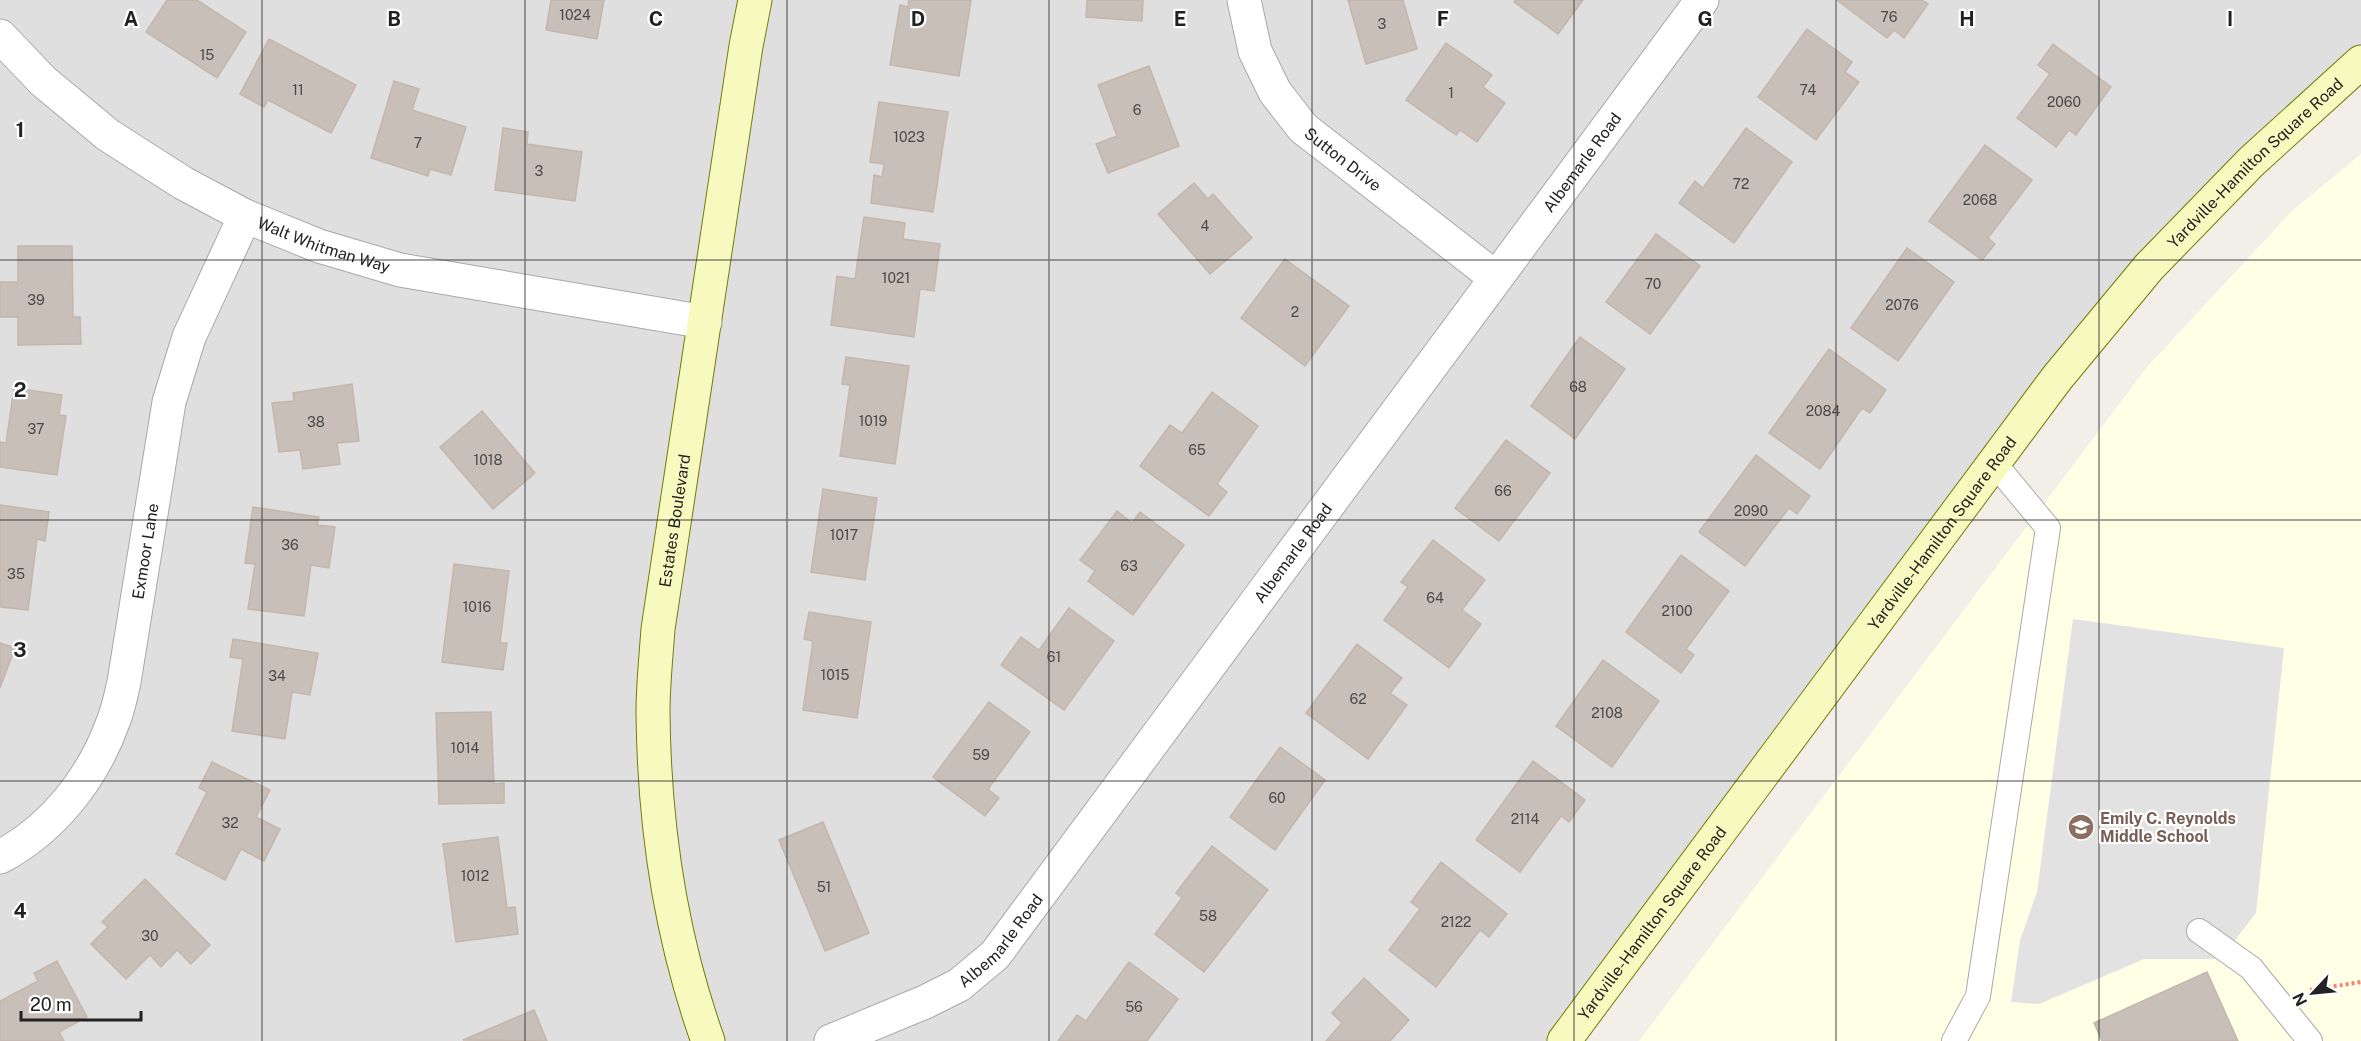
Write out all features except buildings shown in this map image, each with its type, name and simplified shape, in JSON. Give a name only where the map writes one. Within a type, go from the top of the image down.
[{"type":"street","name":"Estates Boulevard","points":[[708,1041],[692,997],[669,903],[656,807],[653,710],[658,629],[746,46],[755,0]]},
{"type":"street","name":"Sutton Drive","points":[[1244,0],[1255,51],[1275,92],[1303,128],[1497,278]]},
{"type":"street","name":"Albemarle Road","points":[[831,1041],[925,1002],[959,985],[995,954],[1702,0]]},
{"type":"street","name":"Walt Whitman Way","points":[[0,36],[43,81],[108,135],[183,183],[245,216],[319,246],[400,270],[705,322]]},
{"type":"street","name":"Yardville-Hamilton Square Road","points":[[1564,1041],[2057,378],[2149,267],[2251,162],[2361,62]]},
{"type":"street","name":"Exmoor Lane","points":[[0,857],[18,847],[58,812],[91,770],[113,722],[124,682],[169,402],[189,337],[245,216]]},
{"type":"lane","points":[[1954,1041],[1978,996],[2048,528],[1994,463]]},
{"type":"lane","points":[[2199,931],[2251,968],[2310,1041]]},
{"type":"path","points":[[2273,996],[2361,982]]},
{"type":"shaded area","points":[[0,0],[2361,0],[2361,62],[2149,267],[1564,1041],[0,1041]]},
{"type":"shaded area","name":"Emily C. Reynolds Middle School","points":[[2361,154],[2361,1041],[1639,1041],[2147,367],[2291,212]]},
{"type":"shaded area","points":[[2073,619],[2284,648],[2256,913],[2220,959],[2144,959],[2039,1004],[2011,1002],[2020,940],[2037,892]]},
{"type":"place","name":"Emily C. Reynolds Middle School","points":[[2081,827]]}]
